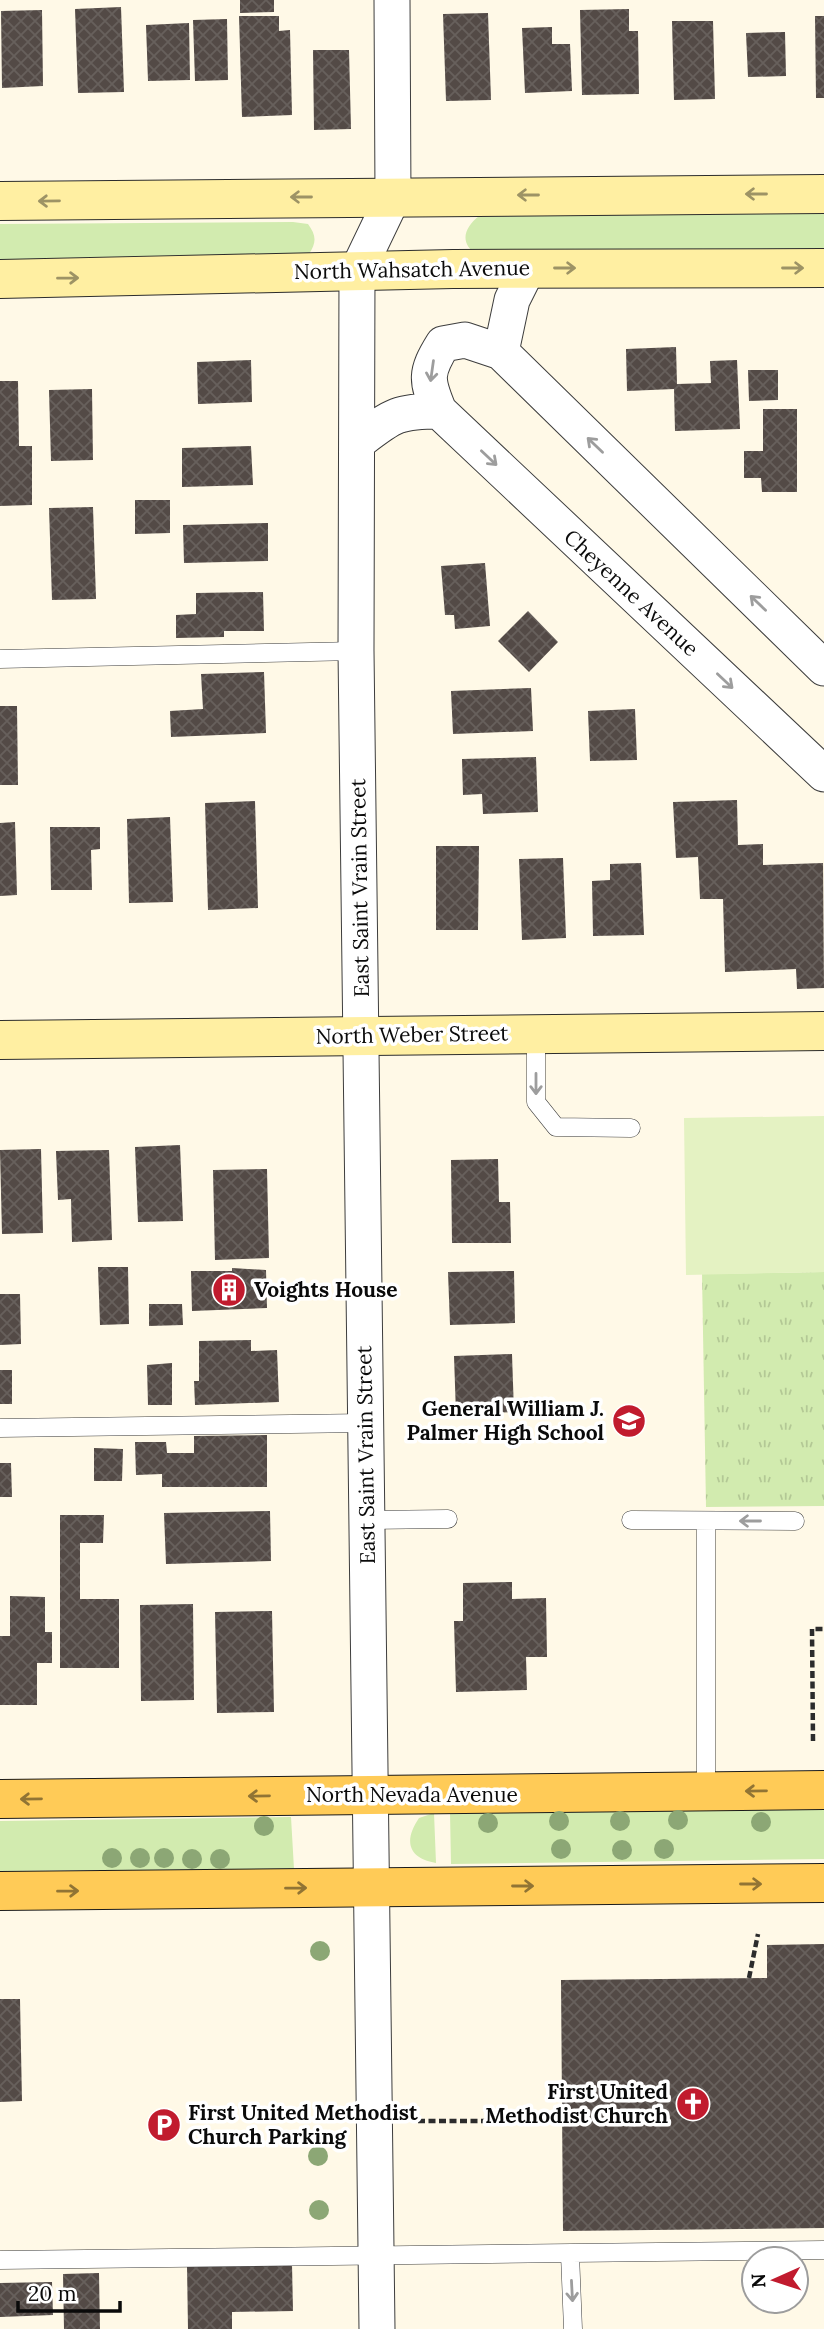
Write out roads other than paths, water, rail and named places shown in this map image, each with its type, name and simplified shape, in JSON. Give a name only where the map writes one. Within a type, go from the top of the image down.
[{"type":"main road","points":[[0,201],[824,194]]},
{"type":"main road","name":"North Wahsatch Avenue","points":[[0,279],[528,268],[824,268]]},
{"type":"main road","name":"North Weber Street","points":[[0,1040],[824,1031]]},
{"type":"main road","name":"North Nevada Avenue","points":[[0,1799],[824,1790]]},
{"type":"main road","points":[[0,1891],[824,1883]]},
{"type":"street","name":"East Saint Vrain Street","points":[[377,2329],[373,1887],[369,1796],[363,1036],[356,651],[357,272],[393,197],[392,0]]},
{"type":"street","points":[[500,352],[512,300],[528,268]]},
{"type":"street","points":[[358,442],[393,416],[417,411],[439,411],[430,388],[430,365],[443,344],[465,340],[500,352],[824,668]]},
{"type":"street","name":"Cheyenne Avenue","points":[[439,411],[824,774]]},
{"type":"lane","points":[[0,659],[356,651]]},
{"type":"lane","points":[[536,1034],[536,1102],[556,1127],[631,1128]]},
{"type":"lane","points":[[0,1428],[366,1423]]},
{"type":"lane","points":[[367,1520],[448,1519]]},
{"type":"lane","points":[[631,1520],[795,1521]]},
{"type":"lane","points":[[706,1521],[706,1791]]},
{"type":"lane","points":[[0,2260],[824,2250]]},
{"type":"lane","points":[[570,2254],[573,2329]]},
{"type":"place","name":"Voights House","points":[[229,1290]]},
{"type":"place","name":"General William J. Palmer High School","points":[[629,1421]]},
{"type":"place","name":"First United Methodist Church","points":[[693,2104]]},
{"type":"place","name":"First United Methodist Church Parking","points":[[164,2125]]}]
